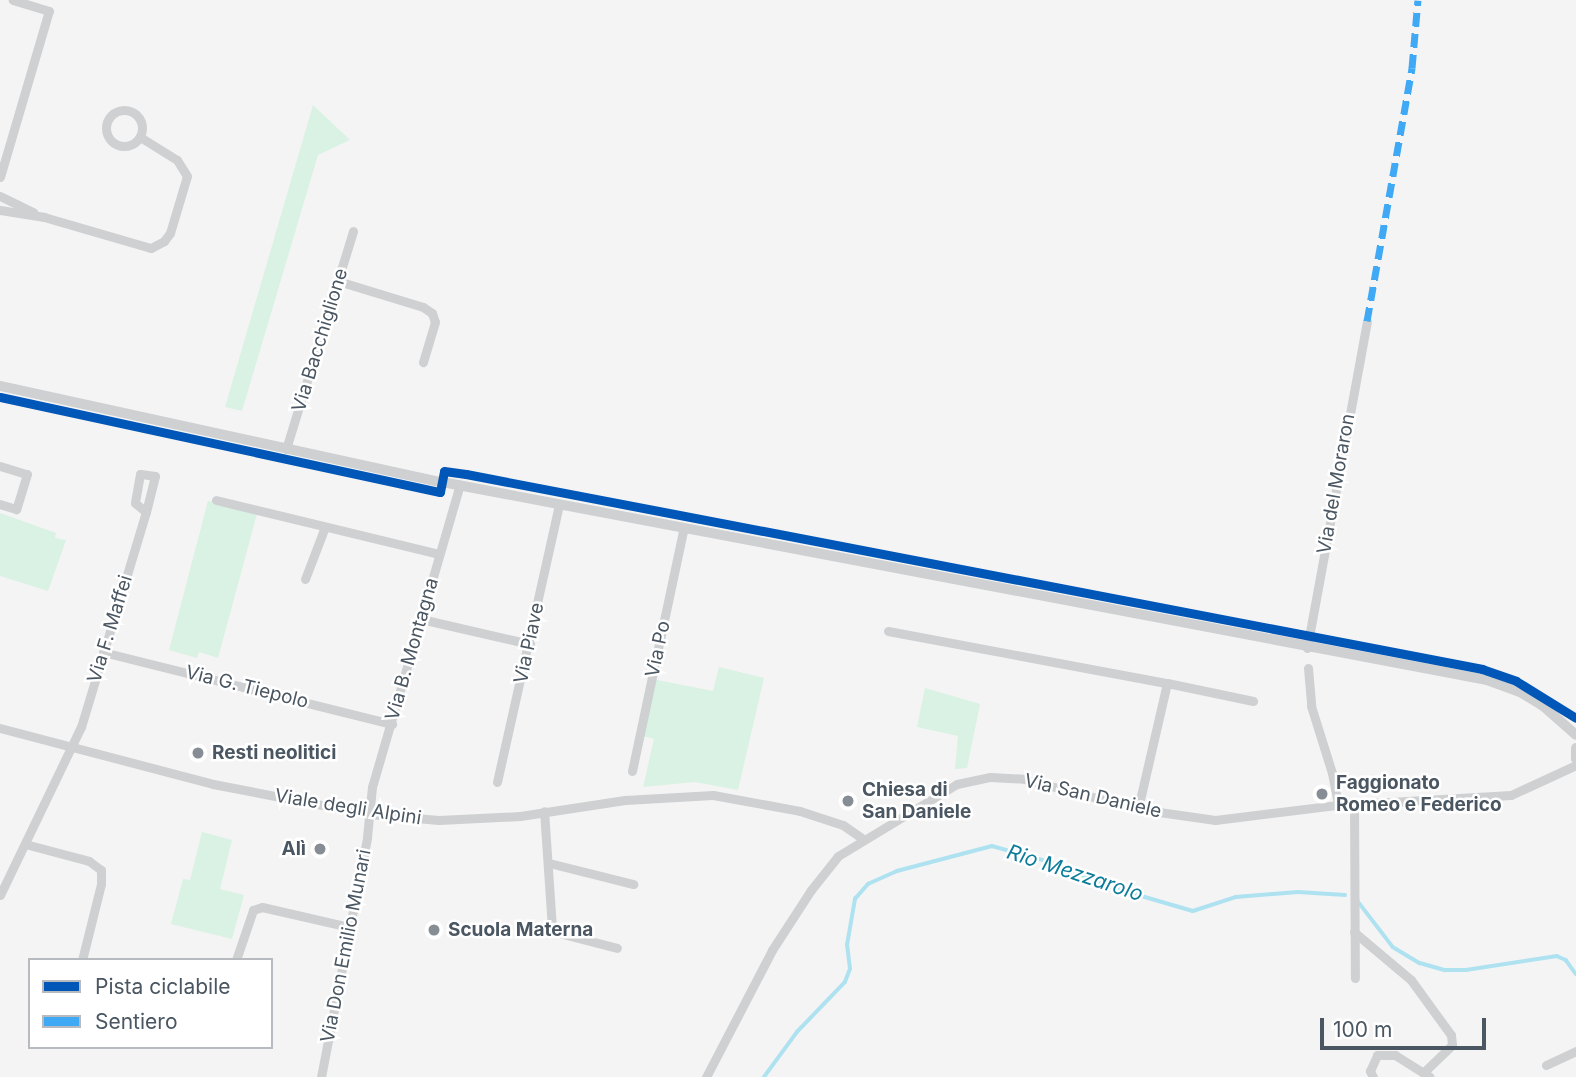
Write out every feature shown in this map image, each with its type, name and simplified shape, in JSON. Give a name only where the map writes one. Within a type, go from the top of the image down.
[{"type":"street","points":[[0,177],[49,11],[13,0]]},
{"type":"street","points":[[128,110],[141,121],[140,137],[128,145],[115,143],[107,133],[108,121],[115,113],[128,110]]},
{"type":"street","points":[[0,209],[44,217],[151,248],[164,241],[170,233],[187,176],[177,160],[140,137]]},
{"type":"street","points":[[0,196],[44,217]]},
{"type":"street","name":"Via Bacchiglione","points":[[286,449],[353,231]]},
{"type":"street","points":[[338,281],[423,307],[432,313],[435,322],[423,362]]},
{"type":"street","name":"Via del Moraron","points":[[1307,648],[1367,321]]},
{"type":"street","points":[[0,386],[460,485],[1307,648],[1487,680],[1520,692],[1542,705],[1576,734]]},
{"type":"street","points":[[0,466],[27,474],[16,509],[0,503]]},
{"type":"street","name":"Via B. Montagna","points":[[369,814],[372,787],[460,485]]},
{"type":"street","points":[[216,500],[439,554]]},
{"type":"street","name":"Via Piave","points":[[498,782],[559,503]]},
{"type":"street","name":"Via F. Maffei","points":[[0,895],[73,746],[146,512]]},
{"type":"street","points":[[305,579],[325,527]]},
{"type":"street","name":"Via Po","points":[[632,772],[684,527]]},
{"type":"street","points":[[421,619],[530,644]]},
{"type":"street","points":[[888,631],[1253,701]]},
{"type":"street","name":"Via G. Tiepolo","points":[[103,652],[392,724]]},
{"type":"street","points":[[1308,668],[1311,706],[1332,774],[1338,805]]},
{"type":"street","points":[[1138,809],[1167,683]]},
{"type":"street","name":"Viale degli Alpini","points":[[0,727],[213,784],[369,814],[439,820],[544,811],[625,800],[713,795],[800,811],[843,825],[863,839]]},
{"type":"street","points":[[1576,748],[1576,759]]},
{"type":"street","name":"Via San Daniele","points":[[706,1077],[772,950],[811,890],[838,856],[957,784],[990,777],[1024,779],[1138,809],[1215,820],[1338,805],[1511,795],[1576,765]]},
{"type":"street","points":[[1354,804],[1355,978]]},
{"type":"street","points":[[544,811],[550,863],[551,931]]},
{"type":"street","name":"Via Don Emilio Munari","points":[[321,1077],[369,814]]},
{"type":"street","points":[[25,844],[89,861],[101,870],[102,884],[83,958]]},
{"type":"street","points":[[550,863],[633,884]]},
{"type":"street","points":[[237,958],[253,910],[262,907],[349,926]]},
{"type":"street","points":[[519,926],[551,931],[617,948]]},
{"type":"street","points":[[1354,932],[1411,980],[1451,1035],[1452,1045],[1427,1075],[1395,1055],[1377,1055],[1370,1071],[1373,1077]]},
{"type":"street","points":[[1546,1065],[1576,1051]]},
{"type":"green space","points":[[313,105],[350,140],[318,155],[242,411],[225,407]]},
{"type":"green space","points":[[208,501],[258,510],[218,658],[199,652],[197,658],[169,650]]},
{"type":"green space","points":[[0,513],[56,533],[55,538],[66,540],[48,591],[0,576]]},
{"type":"green space","points":[[719,667],[764,678],[738,790],[695,782],[643,787],[654,739],[639,735],[652,679],[713,691]]},
{"type":"green space","points":[[925,688],[980,704],[967,768],[955,769],[958,736],[917,727]]},
{"type":"green space","points":[[202,832],[232,840],[220,889],[244,895],[232,939],[171,924],[183,879],[190,880]]},
{"type":"waterway","name":"Rio Mezzarolo","points":[[764,1077],[797,1032],[845,982],[850,969],[847,945],[855,899],[868,884],[897,871],[992,846],[1050,862],[1111,887],[1193,911],[1236,897],[1298,892],[1345,895]]},
{"type":"waterway","name":"Rio Mezzarolo","points":[[1357,900],[1393,947],[1420,963],[1445,970],[1466,970],[1557,956],[1566,960],[1576,974]]},
{"type":"marked path","points":[[1367,321],[1412,68],[1418,0]]},
{"type":"cycle path","points":[[0,397],[440,492],[444,471],[466,474],[1482,669],[1516,681],[1576,718]]},
{"type":"place","name":"Resti neolitici","points":[[198,753]]},
{"type":"place","name":"Faggionato Romeo e Federico","points":[[1322,794]]},
{"type":"place","name":"Chiesa di San Daniele","points":[[848,801]]},
{"type":"place","name":"Alì","points":[[320,849]]},
{"type":"place","name":"Scuola Materna","points":[[434,930]]}]
